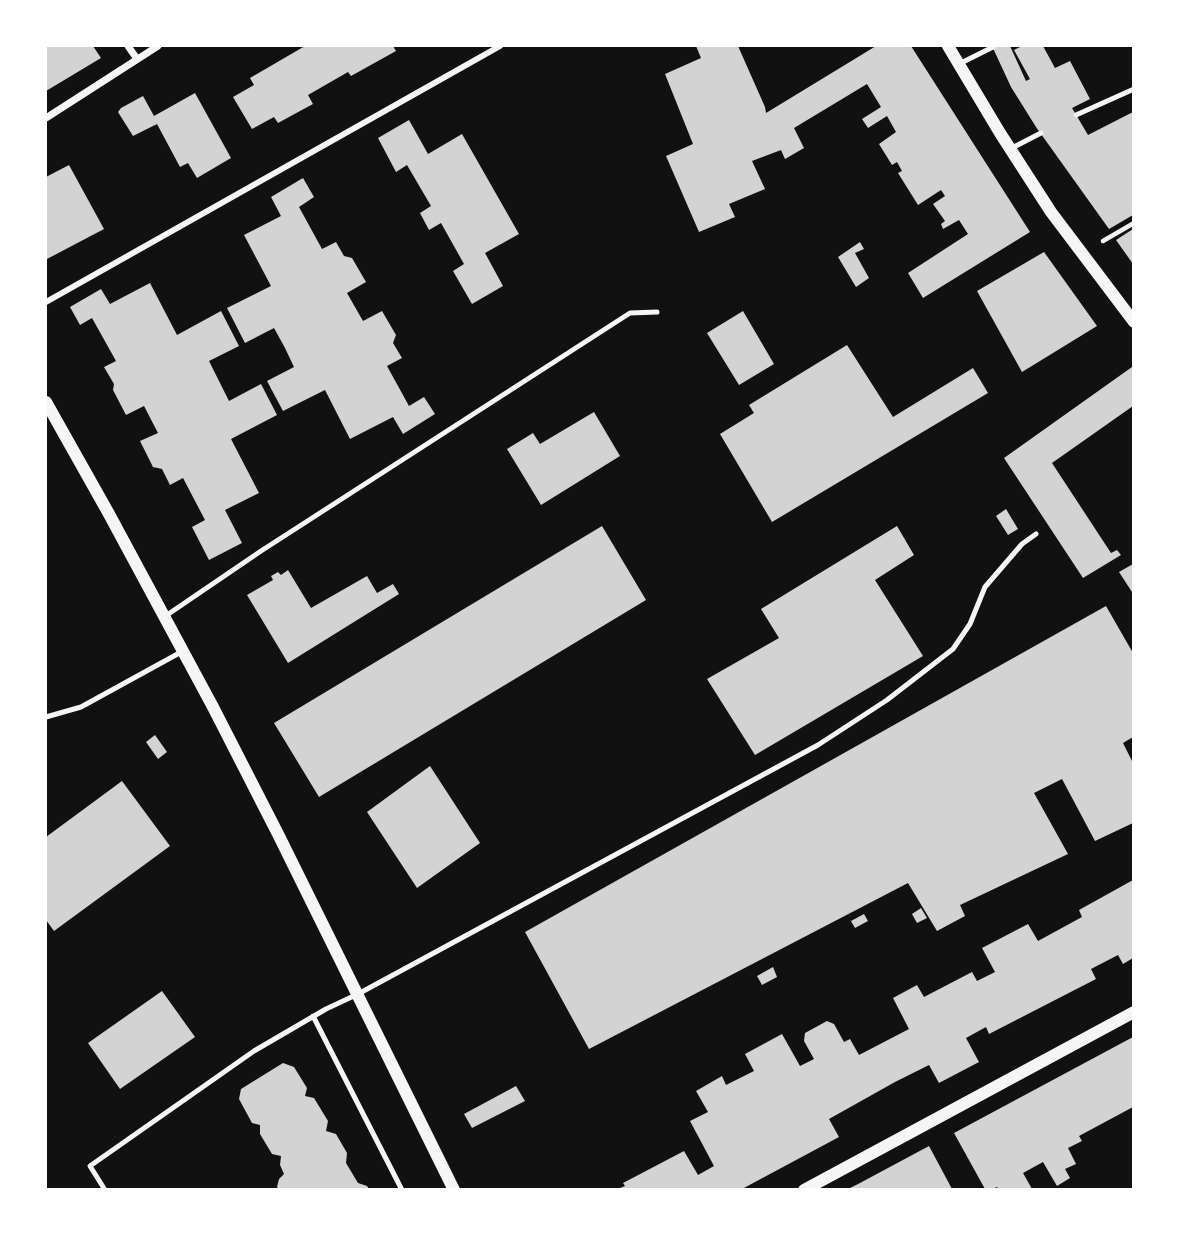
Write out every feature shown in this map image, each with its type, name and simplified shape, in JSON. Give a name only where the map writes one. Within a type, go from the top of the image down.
[{"type":"street","points":[[128,46],[137,59]]},
{"type":"street","points":[[46,118],[158,46]]},
{"type":"street","points":[[46,302],[500,46]]},
{"type":"street","points":[[948,46],[1051,212],[1133,322]]},
{"type":"street","points":[[46,402],[183,651],[279,836],[454,1189]]},
{"type":"street","points":[[804,1189],[1133,1012]]},
{"type":"lane","points":[[959,64],[993,47]]},
{"type":"lane","points":[[1076,115],[1133,89]]},
{"type":"lane","points":[[1010,149],[1041,133]]},
{"type":"lane","points":[[164,617],[261,551],[630,313],[657,312]]},
{"type":"lane","points":[[105,1189],[90,1166],[254,1051],[313,1016],[818,746],[887,700],[953,649],[970,624],[985,587],[1022,544],[1036,534]]},
{"type":"lane","points":[[46,717],[81,707],[183,651]]},
{"type":"lane","points":[[313,1016],[402,1189]]},
{"type":"path","points":[[1081,254],[1133,223]]},
{"type":"building","points":[[46,46],[93,46],[101,58],[46,91]]},
{"type":"building","points":[[305,46],[393,46],[396,51],[351,76],[348,72],[308,95],[313,104],[278,123],[274,117],[252,129],[233,97],[254,85],[250,78]]},
{"type":"building","points":[[696,46],[738,46],[766,113],[876,46],[911,46],[1030,232],[923,298],[908,273],[968,234],[959,220],[943,229],[941,224],[945,221],[933,204],[945,196],[941,190],[918,205],[898,173],[902,171],[897,162],[892,165],[879,144],[896,132],[887,116],[868,128],[862,119],[881,107],[867,84],[794,128],[804,148],[785,159],[781,150],[752,161],[765,189],[729,204],[735,217],[699,232],[666,156],[693,144],[665,74],[701,58]]},
{"type":"building","points":[[992,46],[1010,46],[1026,81],[1030,79],[1014,50],[1022,46],[1043,46],[1055,68],[1070,61],[1090,99],[1072,108],[1088,135],[1133,112],[1133,215],[1109,229],[1036,127],[1011,87]]},
{"type":"building","points":[[195,93],[231,158],[197,178],[188,163],[180,167],[157,124],[133,136],[118,112],[143,96],[154,116]]},
{"type":"building","points":[[409,120],[428,154],[462,134],[519,234],[485,253],[503,286],[472,304],[453,271],[464,264],[441,223],[429,230],[420,213],[431,206],[407,165],[396,172],[378,138]]},
{"type":"building","points":[[69,165],[104,229],[47,259],[46,177]]},
{"type":"building","points":[[303,178],[314,197],[299,207],[322,249],[336,242],[344,256],[352,258],[366,282],[347,293],[363,321],[382,311],[396,335],[393,343],[402,358],[387,366],[409,406],[424,397],[435,414],[403,434],[393,417],[350,439],[325,390],[283,411],[267,381],[294,367],[285,348],[274,328],[245,343],[227,308],[271,286],[244,235],[281,216],[271,197]]},
{"type":"building","points":[[1133,229],[1133,264],[1116,240]]},
{"type":"building","points":[[860,242],[864,249],[855,253],[869,278],[856,287],[838,257]]},
{"type":"building","points":[[1044,252],[1097,326],[1022,372],[977,291]]},
{"type":"building","points":[[150,283],[177,335],[221,311],[239,346],[209,361],[229,401],[261,384],[277,415],[231,439],[259,493],[225,510],[242,543],[209,560],[192,527],[205,520],[183,478],[170,485],[162,469],[153,467],[140,441],[158,433],[144,406],[126,415],[104,367],[116,361],[92,318],[80,325],[70,307],[101,289],[110,304]]},
{"type":"building","points":[[743,311],[774,364],[739,385],[707,333]]},
{"type":"building","points":[[847,345],[893,417],[973,368],[988,393],[772,522],[720,434],[754,413],[749,405]]},
{"type":"building","points":[[1132,367],[1133,406],[1052,463],[1111,553],[1117,550],[1121,555],[1083,578],[1004,458]]},
{"type":"building","points":[[594,412],[620,456],[541,505],[507,449],[533,433],[540,444]]},
{"type":"building","points":[[1006,509],[1018,529],[1008,535],[996,516]]},
{"type":"building","points":[[602,526],[646,600],[319,797],[274,723]]},
{"type":"building","points":[[897,526],[914,555],[875,580],[923,656],[755,755],[707,679],[779,638],[761,609]]},
{"type":"building","points":[[1133,564],[1133,591],[1132,592],[1119,572]]},
{"type":"building","points":[[288,570],[311,608],[367,576],[377,593],[393,584],[399,594],[288,663],[247,595],[273,580],[271,576],[278,572],[281,575]]},
{"type":"building","points":[[1106,606],[1133,653],[1133,737],[1123,743],[1133,763],[1133,823],[1095,841],[1062,779],[1034,793],[1068,854],[960,905],[965,916],[937,931],[908,883],[589,1049],[525,932]]},
{"type":"building","points":[[155,735],[167,752],[158,759],[146,742]]},
{"type":"building","points":[[430,766],[480,843],[417,888],[367,812]]},
{"type":"building","points":[[122,781],[170,846],[54,931],[46,920],[46,837]]},
{"type":"building","points":[[1133,880],[1133,958],[1123,964],[1118,955],[1091,969],[1096,979],[989,1034],[986,1027],[966,1038],[979,1062],[939,1083],[929,1065],[895,1082],[829,1119],[839,1137],[742,1189],[618,1189],[625,1186],[623,1183],[684,1151],[698,1175],[714,1166],[690,1121],[708,1112],[696,1091],[722,1076],[726,1085],[754,1071],[745,1054],[782,1034],[800,1066],[814,1059],[804,1041],[805,1033],[827,1021],[834,1024],[844,1042],[850,1039],[859,1055],[909,1029],[893,998],[917,985],[924,997],[972,972],[977,981],[995,972],[982,948],[1028,924],[1038,941],[1082,917],[1079,910]]},
{"type":"building","points":[[921,908],[927,918],[917,923],[912,914]]},
{"type":"building","points":[[864,914],[868,921],[855,928],[851,921]]},
{"type":"building","points":[[773,967],[777,977],[762,985],[757,976]]},
{"type":"building","points":[[162,991],[195,1037],[120,1089],[88,1043]]},
{"type":"building","points":[[1133,1037],[1133,1107],[1079,1136],[1082,1141],[1068,1148],[1076,1164],[1065,1169],[1070,1178],[1057,1186],[1043,1162],[1023,1173],[1032,1189],[985,1189],[954,1133]]},
{"type":"building","points":[[283,1063],[294,1067],[307,1088],[305,1096],[314,1098],[328,1121],[326,1131],[336,1134],[347,1153],[346,1163],[358,1183],[369,1189],[277,1187],[284,1174],[280,1165],[281,1156],[272,1154],[260,1134],[260,1125],[252,1123],[239,1099],[241,1089]]},
{"type":"building","points":[[516,1086],[525,1101],[472,1128],[464,1114]]},
{"type":"building","points":[[929,1146],[952,1189],[848,1189],[860,1183]]}]
